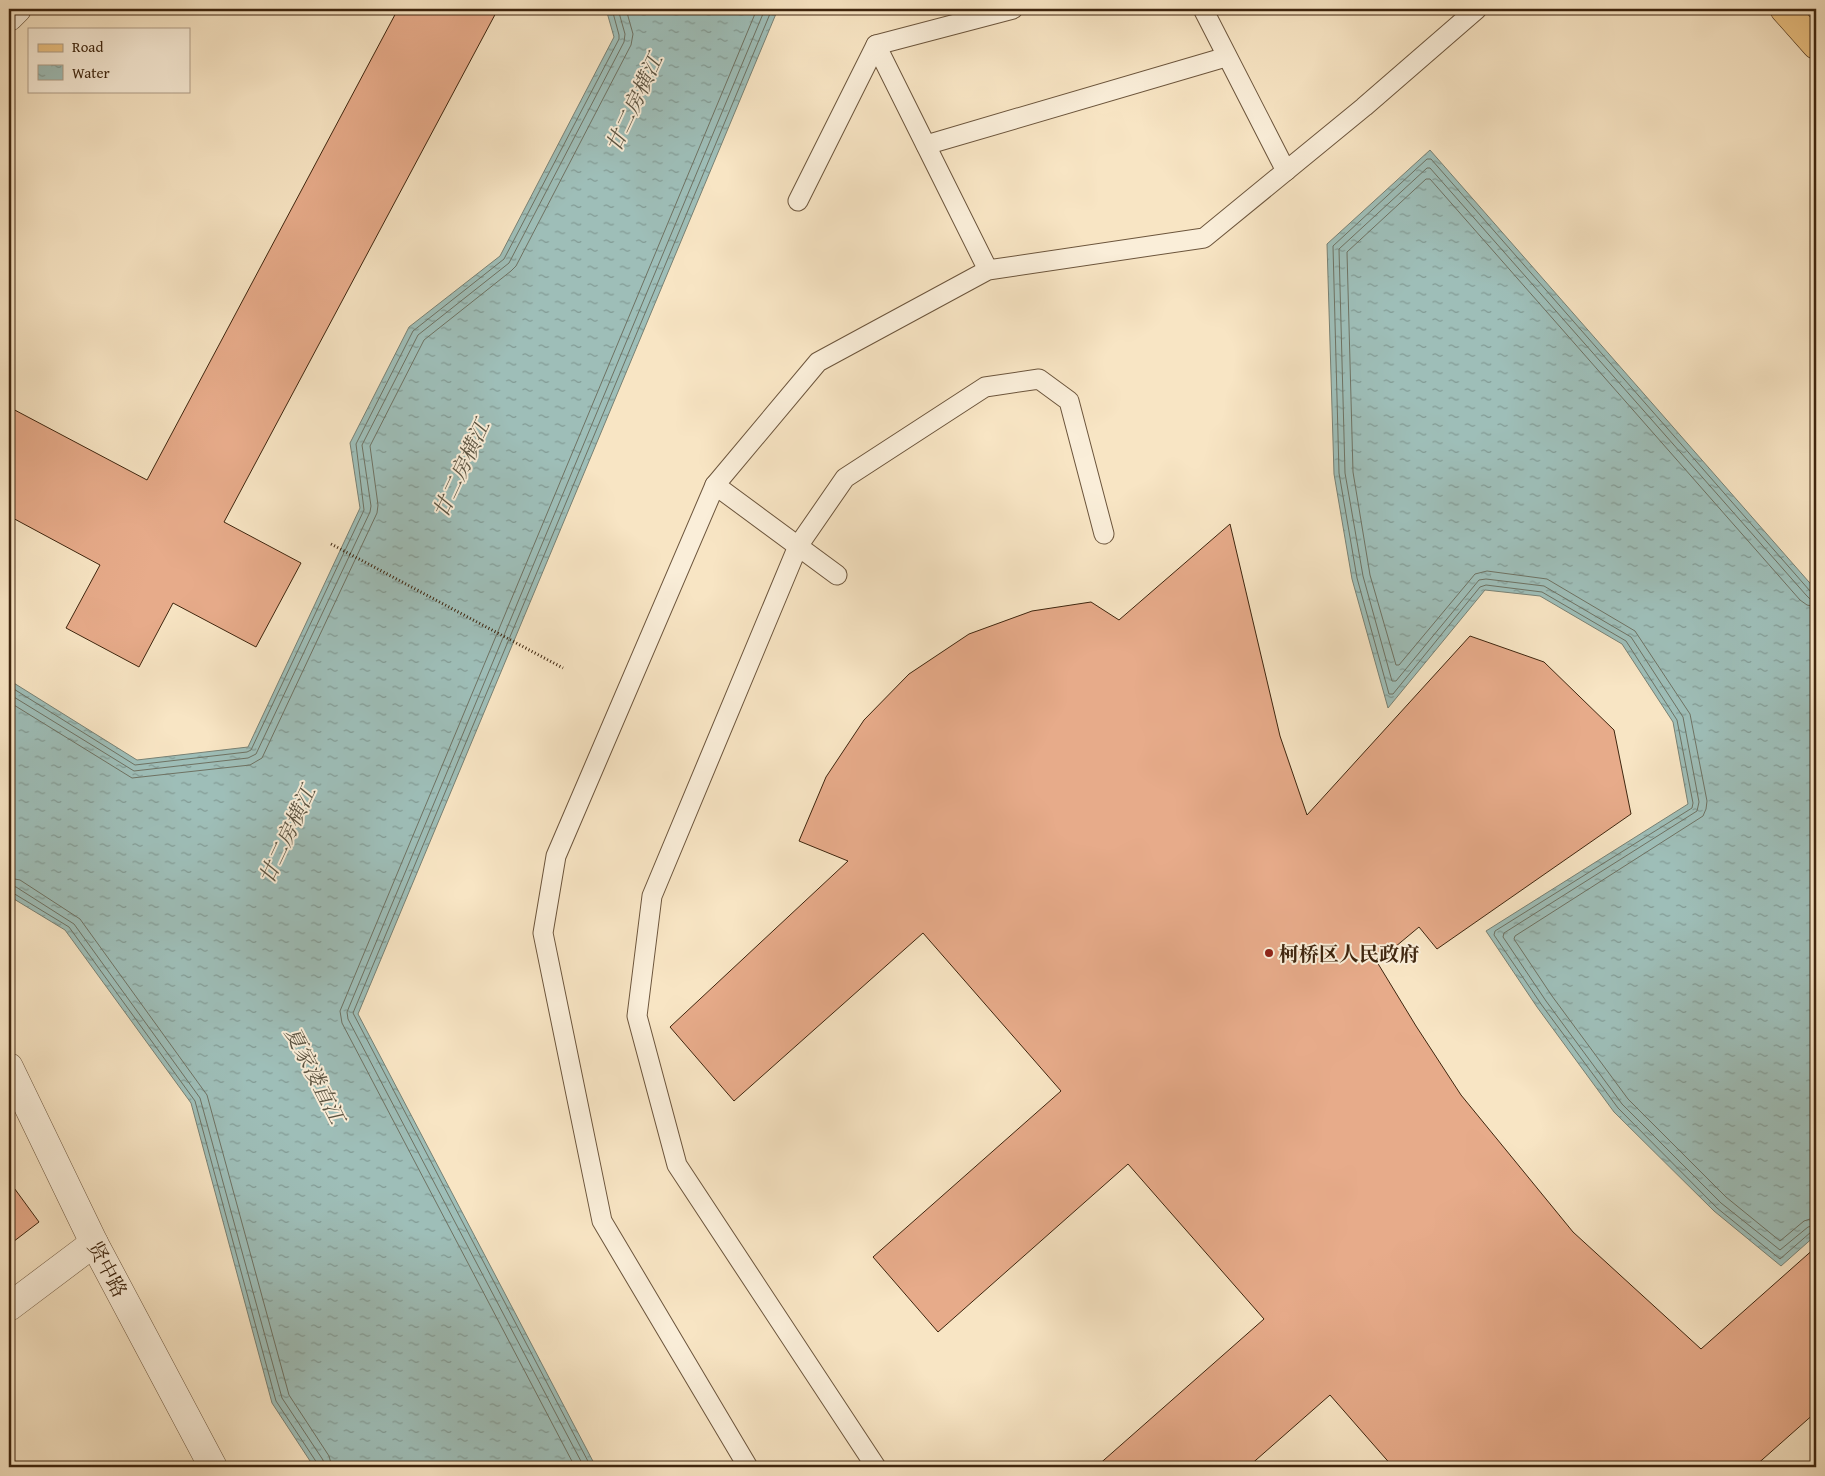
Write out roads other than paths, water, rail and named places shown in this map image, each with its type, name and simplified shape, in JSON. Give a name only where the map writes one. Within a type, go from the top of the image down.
[{"type":"main road","points":[[1784,9],[1816,45]]},
{"type":"street","points":[[9,16],[17,9]]},
{"type":"street","name":"贤中路","points":[[9,1067],[94,1243],[213,1467]]},
{"type":"street","points":[[9,1307],[94,1243]]},
{"type":"lane","points":[[798,201],[876,45],[1013,9]]},
{"type":"lane","points":[[1203,9],[1286,171]]},
{"type":"lane","points":[[748,1467],[602,1221],[543,932],[556,856],[715,485],[818,362],[988,270],[1204,238],[1364,107],[1477,9]]},
{"type":"lane","points":[[876,45],[988,270]]},
{"type":"lane","points":[[926,145],[1226,57]]},
{"type":"lane","points":[[876,1467],[676,1164],[637,1016],[652,896],[798,546],[845,478],[985,387],[1039,379],[1069,401],[1104,534]]},
{"type":"lane","points":[[715,485],[837,575]]},
{"type":"water","points":[[606,9],[778,9],[358,1014],[596,1467],[314,1467],[272,1403],[191,1103],[65,930],[9,896],[9,680],[137,760],[248,747],[360,508],[350,443],[409,327],[500,256],[614,37]]},
{"type":"water","points":[[1430,150],[1816,590],[1816,1235],[1781,1266],[1714,1211],[1614,1112],[1537,1007],[1486,931],[1688,804],[1673,722],[1622,644],[1540,596],[1485,590],[1388,708],[1352,579],[1334,474],[1327,244]]},
{"type":"place","name":"柯桥区人民政府","points":[[1269,953]]},
{"type":"water label","name":"廿二房横江","points":[[634,103]]},
{"type":"water label","name":"廿二房横江","points":[[461,469]]},
{"type":"water label","name":"廿二房横江","points":[[287,835]]},
{"type":"water label","name":"夏家溇直江","points":[[315,1075]]}]
